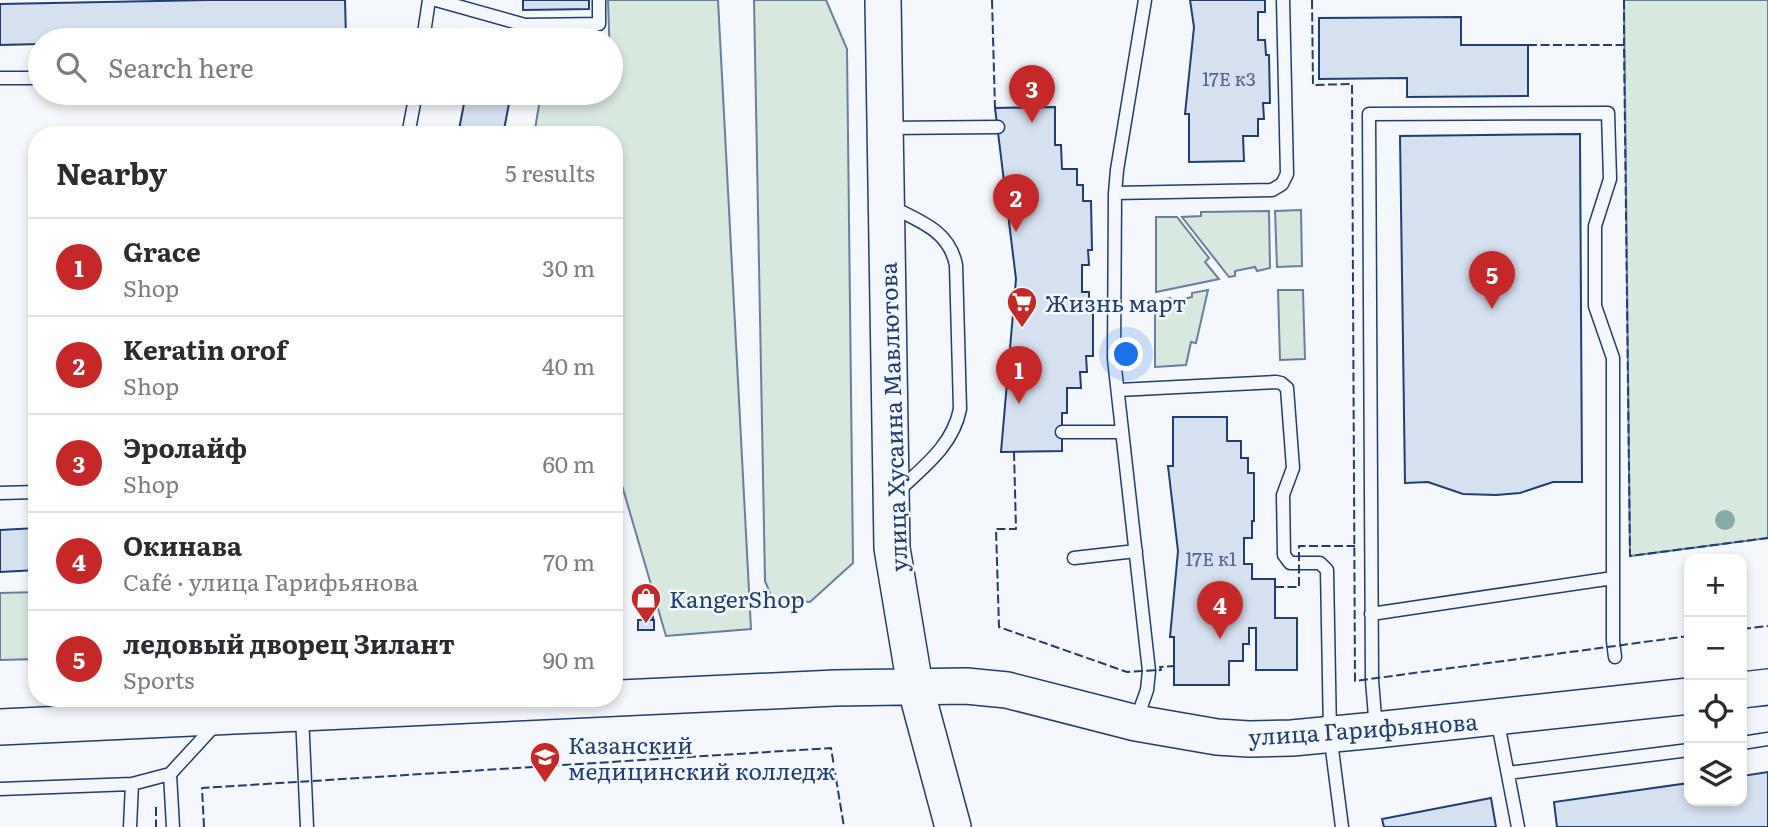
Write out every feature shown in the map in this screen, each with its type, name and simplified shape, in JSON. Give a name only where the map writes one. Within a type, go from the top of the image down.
[{"type":"street","name":"улица Хусаина Мавлютова","points":[[883,0],[892,548],[915,686],[953,827]]},
{"type":"street","name":"улица Гарифьянова","points":[[623,695],[966,686],[1007,691],[1136,723],[1217,737],[1269,738],[1497,718],[1684,697]]},
{"type":"street","points":[[1747,689],[1768,687]]},
{"type":"street","name":"улица Гарифьянова","points":[[0,727],[302,713],[335,707]]},
{"type":"lane","points":[[425,28],[429,0]]},
{"type":"lane","points":[[436,0],[525,25],[599,24],[599,0]]},
{"type":"lane","points":[[1136,723],[1149,678],[1114,353],[1115,193],[1145,0]]},
{"type":"lane","points":[[1115,193],[1272,190],[1282,184],[1287,174],[1283,0]]},
{"type":"lane","points":[[0,78],[28,78]]},
{"type":"lane","points":[[410,126],[414,105]]},
{"type":"lane","points":[[1376,730],[1371,614],[1369,114],[1608,113],[1610,179],[1595,226],[1595,306],[1613,358],[1615,657]]},
{"type":"lane","points":[[885,128],[998,127]]},
{"type":"lane","points":[[886,204],[939,234],[948,242],[954,253],[960,409],[956,427],[946,444],[891,499]]},
{"type":"lane","points":[[1118,390],[1276,382],[1287,388],[1293,468],[1283,495],[1284,555],[1290,563],[1320,564],[1327,570],[1330,734],[1342,827]]},
{"type":"lane","points":[[1062,432],[1122,432]]},
{"type":"lane","points":[[0,493],[28,492]]},
{"type":"lane","points":[[1074,558],[1136,551]]},
{"type":"lane","points":[[1371,614],[1613,578]]},
{"type":"lane","points":[[302,713],[307,827]]},
{"type":"lane","points":[[0,789],[132,784],[170,774],[223,716]]},
{"type":"lane","points":[[1497,718],[1518,827]]},
{"type":"lane","points":[[1747,742],[1768,739]]},
{"type":"lane","points":[[1508,773],[1684,751]]},
{"type":"lane","points":[[170,774],[173,827]]},
{"type":"lane","points":[[130,827],[132,784]]},
{"type":"shaded area","points":[[608,0],[718,0],[751,629],[666,636],[623,489],[623,126],[536,126],[539,105],[623,105],[623,28],[609,28]]},
{"type":"shaded area","points":[[754,0],[826,0],[847,49],[853,563],[810,602],[772,598],[765,581]]},
{"type":"shaded area","points":[[1624,0],[1768,0],[1768,538],[1630,556]]},
{"type":"shaded area","points":[[1301,210],[1302,266],[1277,267],[1275,211]]},
{"type":"shaded area","points":[[1269,211],[1270,268],[1257,271],[1255,267],[1235,271],[1235,276],[1229,277],[1182,217],[1201,216],[1201,212]]},
{"type":"shaded area","points":[[1156,217],[1177,217],[1209,258],[1205,262],[1219,279],[1156,292]]},
{"type":"shaded area","points":[[1208,290],[1196,343],[1191,342],[1186,365],[1155,367],[1155,301],[1170,298],[1172,302],[1192,297],[1192,293]]},
{"type":"shaded area","points":[[1278,290],[1303,290],[1305,359],[1280,360]]},
{"type":"shaded area","points":[[28,592],[28,659],[0,660],[0,593]]},
{"type":"building","points":[[345,0],[346,28],[28,28],[28,44],[0,45],[0,4]]},
{"type":"building","points":[[523,0],[589,0],[589,9],[523,10]]},
{"type":"building","points":[[1190,0],[1265,0],[1265,12],[1258,12],[1258,40],[1265,40],[1266,55],[1269,55],[1270,103],[1263,103],[1264,119],[1258,119],[1258,136],[1243,136],[1244,161],[1189,162],[1189,114],[1185,114],[1194,27]]},
{"type":"building","points":[[1461,17],[1461,45],[1528,45],[1528,96],[1407,97],[1407,78],[1319,79],[1319,18]]},
{"type":"building","points":[[464,105],[509,105],[505,126],[460,126]]},
{"type":"building","points":[[1055,107],[1055,145],[1061,145],[1062,169],[1077,169],[1077,185],[1083,185],[1083,201],[1091,201],[1092,250],[1088,250],[1089,265],[1082,265],[1082,292],[1089,292],[1089,307],[1093,307],[1093,356],[1086,356],[1087,372],[1080,372],[1081,388],[1067,388],[1067,413],[1062,413],[1062,451],[1001,452],[1016,279],[995,108]]},
{"type":"building","points":[[1580,134],[1582,482],[1553,482],[1520,493],[1496,495],[1463,494],[1428,482],[1405,483],[1400,136]]},
{"type":"building","points":[[1173,417],[1227,417],[1227,441],[1241,441],[1241,458],[1248,458],[1248,473],[1254,473],[1254,521],[1252,538],[1244,538],[1244,564],[1252,564],[1252,579],[1275,579],[1275,618],[1297,618],[1297,670],[1256,670],[1256,628],[1249,628],[1249,644],[1243,644],[1243,661],[1229,661],[1229,685],[1174,685],[1174,637],[1170,637],[1178,551],[1168,466],[1173,466]]},
{"type":"building","points":[[28,528],[28,570],[0,572],[0,530]]},
{"type":"building","points":[[641,602],[652,602],[653,618],[642,619]]},
{"type":"building","name":"KangerShop","points":[[638,620],[654,620],[654,630],[638,630]]},
{"type":"building","points":[[1768,772],[1768,827],[1557,827],[1554,802],[1684,784],[1684,806],[1747,806],[1747,775]]},
{"type":"building","points":[[1491,798],[1496,827],[1384,827],[1382,819]]},
{"type":"fence","points":[[992,0],[995,108]]},
{"type":"fence","points":[[1312,0],[1313,85],[1352,84],[1355,681],[1684,637]]},
{"type":"fence","points":[[1624,0],[1624,45]]},
{"type":"fence","points":[[1528,45],[1624,45],[1630,556],[1768,538]]},
{"type":"fence","points":[[1014,452],[1016,529],[996,529],[999,627],[1127,672],[1161,670],[1160,667],[1174,666]]},
{"type":"fence","points":[[1275,587],[1299,587],[1299,546],[1355,546]]},
{"type":"fence","points":[[1747,628],[1768,626]]},
{"type":"fence","points":[[204,827],[202,788],[831,748],[844,827]]},
{"type":"fence","points":[[156,807],[156,827]]},
{"type":"place","name":"Эролайф","points":[[1032,123]]},
{"type":"place","name":"Keratin orof","points":[[1016,232]]},
{"type":"place","name":"ледовый дворец Зилант","points":[[1492,309]]},
{"type":"place","name":"Жизнь март","points":[[1022,329]]},
{"type":"place","name":"Grace","points":[[1019,404]]},
{"type":"place","name":"KangerShop","points":[[646,625]]},
{"type":"place","name":"Окинава","points":[[1220,639]]},
{"type":"place","name":"Казанский медицинский колледж","points":[[545,784]]}]
